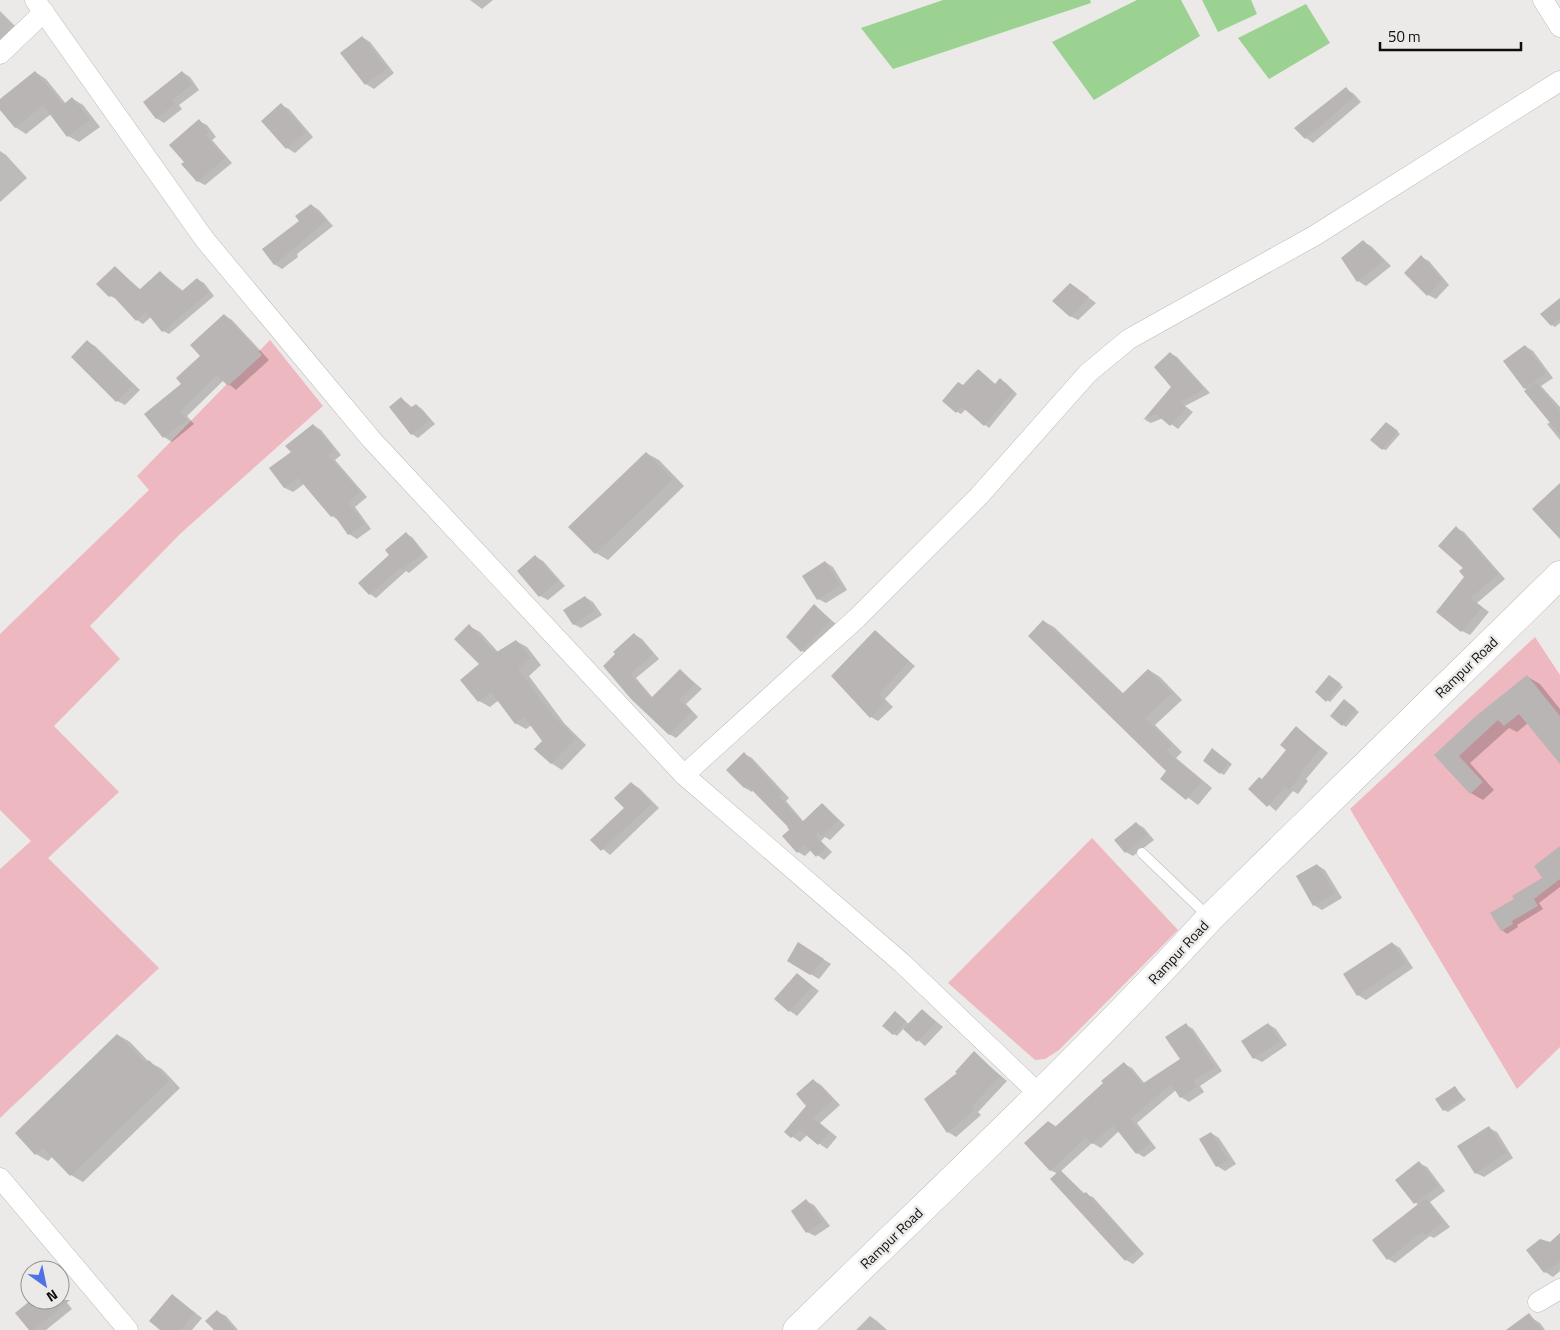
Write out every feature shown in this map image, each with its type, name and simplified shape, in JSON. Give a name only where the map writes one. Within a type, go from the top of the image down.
[{"type":"main road","name":"Rampur Road","points":[[797,1330],[1039,1094],[1166,966],[1210,918],[1560,575]]},
{"type":"street","points":[[1543,0],[1560,27]]},
{"type":"street","points":[[0,54],[40,6],[205,240],[371,439],[684,775],[902,963],[1039,1094]]},
{"type":"street","points":[[684,775],[857,618],[978,496],[1088,373],[1129,339],[1314,236],[1560,81]]},
{"type":"street","points":[[0,1178],[128,1330]]},
{"type":"street","points":[[1538,1302],[1560,1289]]},
{"type":"lane","points":[[1142,853],[1210,918]]},
{"type":"shaded area","points":[[943,0],[1090,0],[1091,3],[893,69],[861,28]]},
{"type":"shaded area","points":[[1137,0],[1181,0],[1200,36],[1094,100],[1052,42]]},
{"type":"shaded area","points":[[1202,0],[1251,0],[1257,14],[1218,32]]},
{"type":"shaded area","points":[[1306,4],[1330,43],[1269,79],[1238,38]]},
{"type":"shaded area","points":[[270,340],[323,406],[180,534],[90,626],[120,659],[54,726],[119,792],[48,858],[159,968],[0,1118],[0,869],[31,841],[0,810],[0,634],[149,490],[137,476]]},
{"type":"shaded area","points":[[1535,637],[1560,675],[1560,1047],[1517,1089],[1350,809]]},
{"type":"shaded area","points":[[1092,838],[1178,930],[1059,1050],[1045,1059],[1035,1060],[948,983]]},
{"type":"building","points":[[362,36],[387,68],[365,85],[340,53]]},
{"type":"building","points":[[35,71],[63,105],[72,97],[90,120],[67,137],[43,105],[15,128],[0,110],[0,99]]},
{"type":"building","points":[[182,71],[192,85],[172,100],[175,104],[156,119],[143,102]]},
{"type":"building","points":[[1346,87],[1354,97],[1305,139],[1294,128]]},
{"type":"building","points":[[281,103],[306,132],[286,149],[261,121]]},
{"type":"building","points":[[199,119],[209,132],[205,135],[225,158],[197,182],[181,164],[184,162],[169,145]]},
{"type":"building","points":[[311,204],[326,221],[274,265],[262,249],[299,221],[295,216]]},
{"type":"building","points":[[1363,240],[1384,261],[1357,282],[1341,258]]},
{"type":"building","points":[[1421,255],[1442,280],[1427,296],[1404,273]]},
{"type":"building","points":[[115,266],[139,290],[160,271],[182,291],[197,278],[209,292],[162,332],[146,312],[136,321],[112,295],[109,297],[96,284]]},
{"type":"building","points":[[1070,283],[1089,297],[1070,317],[1052,301]]},
{"type":"building","points":[[1560,298],[1560,318],[1551,326],[1540,314]]},
{"type":"building","points":[[224,314],[262,355],[228,386],[217,375],[180,411],[187,420],[163,438],[144,414],[181,384],[176,378],[200,356],[190,345]]},
{"type":"building","points":[[87,340],[133,385],[116,402],[71,357]]},
{"type":"building","points":[[1525,345],[1546,373],[1524,389],[1503,361]]},
{"type":"building","points":[[1170,352],[1204,389],[1180,402],[1186,408],[1170,426],[1156,414],[1143,420],[1171,387],[1154,367]]},
{"type":"building","points":[[978,369],[995,384],[1000,378],[1013,391],[984,426],[961,406],[956,413],[942,401],[958,382],[963,385]]},
{"type":"building","points":[[1536,382],[1560,412],[1560,435],[1524,391]]},
{"type":"building","points":[[401,397],[410,408],[416,404],[430,420],[411,435],[389,407]]},
{"type":"building","points":[[1386,422],[1398,431],[1382,450],[1370,440]]},
{"type":"building","points":[[313,424],[334,450],[328,455],[360,492],[348,502],[364,524],[348,535],[334,515],[331,517],[298,478],[284,488],[269,468],[291,452],[285,446]]},
{"type":"building","points":[[646,452],[673,479],[595,554],[568,527]]},
{"type":"building","points":[[1560,483],[1560,539],[1532,509]]},
{"type":"building","points":[[1456,526],[1498,574],[1470,598],[1482,607],[1461,632],[1436,612],[1464,577],[1459,571],[1463,568],[1438,546]]},
{"type":"building","points":[[406,532],[423,553],[402,570],[400,568],[369,595],[358,583],[389,555],[385,550]]},
{"type":"building","points":[[535,555],[558,581],[539,597],[517,571]]},
{"type":"building","points":[[825,561],[840,585],[817,600],[802,576]]},
{"type":"building","points":[[585,596],[595,611],[573,625],[563,610]]},
{"type":"building","points":[[814,604],[831,620],[801,652],[786,637]]},
{"type":"building","points":[[1043,620],[1122,694],[1148,669],[1172,693],[1145,718],[1172,745],[1166,751],[1202,781],[1186,800],[1160,779],[1166,771],[1028,636]]},
{"type":"building","points":[[469,624],[495,653],[516,640],[531,658],[518,669],[553,716],[576,738],[551,764],[534,749],[542,741],[524,717],[515,724],[491,692],[478,702],[460,680],[479,664],[454,639]]},
{"type":"building","points":[[875,630],[909,661],[879,694],[886,702],[870,718],[831,676]]},
{"type":"building","points":[[634,633],[653,654],[630,674],[651,698],[680,669],[695,684],[679,700],[692,712],[669,735],[631,699],[603,666],[615,654],[613,652]]},
{"type":"building","points":[[1329,675],[1341,684],[1326,702],[1315,692]]},
{"type":"building","points":[[1527,675],[1560,716],[1560,764],[1519,714],[1504,726],[1498,720],[1459,756],[1483,782],[1470,794],[1434,755],[1476,716]]},
{"type":"building","points":[[1344,699],[1356,709],[1342,726],[1330,716]]},
{"type":"building","points":[[1296,726],[1321,748],[1299,774],[1301,775],[1289,790],[1285,787],[1267,807],[1248,789],[1259,777],[1262,779],[1286,750],[1280,745]]},
{"type":"building","points":[[1212,748],[1229,762],[1220,774],[1203,761]]},
{"type":"building","points":[[744,752],[782,794],[779,797],[802,822],[822,803],[839,820],[822,836],[818,833],[815,836],[826,848],[816,857],[805,845],[797,853],[782,836],[789,830],[787,826],[747,785],[744,788],[726,770]]},
{"type":"building","points":[[631,782],[652,803],[601,851],[590,840],[624,808],[614,798]]},
{"type":"building","points":[[1136,822],[1147,835],[1125,853],[1114,840]]},
{"type":"building","points":[[1560,846],[1560,879],[1534,899],[1538,906],[1512,921],[1513,924],[1501,931],[1490,913],[1514,899],[1512,896],[1542,878],[1534,866]]},
{"type":"building","points":[[1317,864],[1335,893],[1313,906],[1296,876]]},
{"type":"building","points":[[798,942],[824,959],[810,975],[787,961]]},
{"type":"building","points":[[1392,942],[1406,963],[1357,996],[1343,974]]},
{"type":"building","points":[[797,973],[812,986],[789,1012],[774,999]]},
{"type":"building","points":[[922,1009],[936,1022],[917,1042],[903,1029]]},
{"type":"building","points":[[895,1011],[906,1021],[893,1035],[882,1026]]},
{"type":"building","points":[[1186,1023],[1215,1067],[1193,1081],[1197,1087],[1180,1098],[1171,1084],[1130,1119],[1150,1143],[1136,1154],[1113,1125],[1092,1144],[1086,1137],[1050,1171],[1024,1143],[1048,1121],[1055,1127],[1103,1083],[1101,1081],[1124,1062],[1142,1084],[1180,1059],[1165,1037]]},
{"type":"building","points":[[1268,1023],[1280,1041],[1253,1059],[1241,1041]]},
{"type":"building","points":[[117,1034],[146,1063],[149,1060],[169,1081],[70,1176],[43,1148],[35,1155],[15,1133]]},
{"type":"building","points":[[974,1051],[1000,1076],[971,1107],[974,1110],[947,1133],[924,1099],[957,1073],[955,1072]]},
{"type":"building","points":[[813,1079],[833,1100],[813,1118],[829,1132],[818,1145],[800,1130],[791,1138],[784,1132],[806,1106],[796,1094]]},
{"type":"building","points":[[1455,1086],[1463,1098],[1443,1111],[1435,1099]]},
{"type":"building","points":[[1489,1126],[1506,1153],[1475,1174],[1457,1146]]},
{"type":"building","points":[[1211,1132],[1228,1160],[1216,1167],[1199,1139]]},
{"type":"building","points":[[1419,1161],[1438,1186],[1414,1204],[1395,1180]]},
{"type":"building","points":[[1060,1170],[1083,1194],[1086,1192],[1138,1249],[1125,1261],[1050,1179]]},
{"type":"building","points":[[1426,1198],[1443,1222],[1425,1235],[1423,1231],[1387,1260],[1372,1240]]},
{"type":"building","points":[[806,1199],[823,1221],[806,1233],[791,1211]]},
{"type":"building","points":[[1560,1233],[1560,1261],[1544,1273],[1526,1250],[1540,1239],[1550,1242]]},
{"type":"building","points":[[172,1294],[195,1313],[181,1330],[160,1330],[149,1321]]},
{"type":"building","points":[[20,1309],[58,1310],[33,1330],[29,1330],[15,1313]]},
{"type":"building","points":[[217,1310],[235,1330],[214,1330],[205,1321]]},
{"type":"building","points":[[1529,1313],[1542,1330],[1506,1330]]}]
